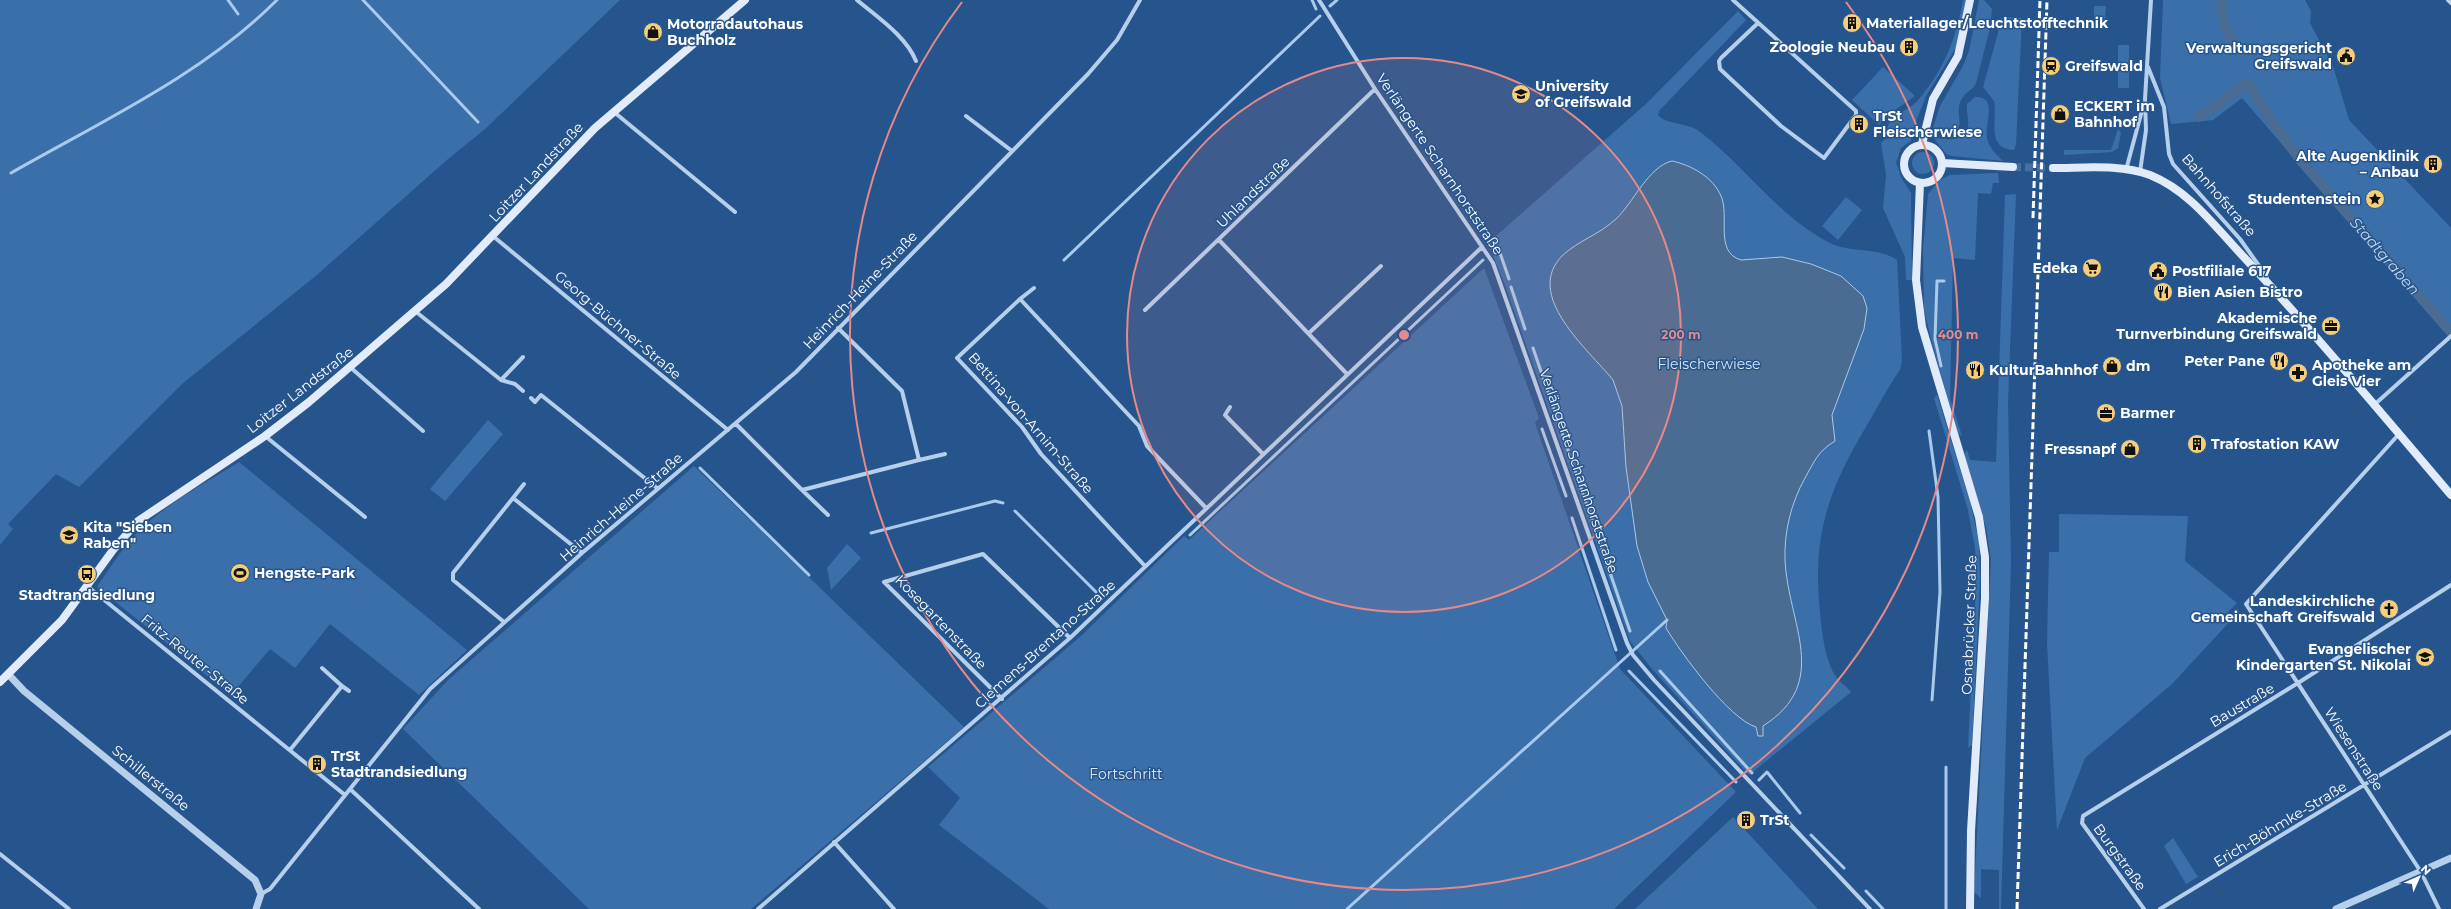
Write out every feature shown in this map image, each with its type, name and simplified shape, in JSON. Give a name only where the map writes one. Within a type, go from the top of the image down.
[{"type":"main road","name":"Loitzer Landstraße","points":[[0,682],[9,675],[62,620],[112,550],[142,517],[265,436],[309,402],[350,367],[415,311],[494,237],[578,145],[614,112],[745,0]]},
{"type":"main road","points":[[1922,144],[1933,99],[1958,56],[1970,0]]},
{"type":"main road","points":[[1922,144],[1934,148],[1942,164],[1938,176],[1933,180],[1920,183],[1909,177],[1903,166],[1906,153],[1911,148],[1922,144]]},
{"type":"main road","points":[[1942,164],[2013,167]]},
{"type":"main road","points":[[2054,168],[2126,170]]},
{"type":"main road","name":"Bahnhofstraße","points":[[2126,170],[2140,172],[2164,182],[2192,201],[2274,289],[2451,495]]},
{"type":"main road","name":"Osnabrücker Straße","points":[[1920,183],[1916,280],[1922,326],[1979,517],[1985,557],[1984,605],[1971,830],[1970,909]]},
{"type":"street","points":[[857,0],[894,33],[913,54],[916,60]]},
{"type":"street","name":"Heinrich-Heine-Straße","points":[[261,894],[270,890],[421,699],[504,622],[582,553],[796,372],[1088,74],[1117,40],[1140,0]]},
{"type":"street","name":"Verlängerte Scharnhorststraße","points":[[1319,0],[1375,89],[1493,263],[1511,309],[1633,655],[1654,680],[1870,909]]},
{"type":"street","points":[[1733,0],[1856,111],[1856,115],[1824,158],[1781,126],[1720,69],[1719,61],[1721,58],[1758,23]]},
{"type":"street","name":"Bahnhofstraße","points":[[2140,172],[2146,130],[2145,99],[2151,0]]},
{"type":"street","points":[[2448,0],[2451,3]]},
{"type":"street","name":"Bahnhofstraße","points":[[2148,67],[2164,107],[2169,154],[2174,164],[2250,252],[2274,289]]},
{"type":"street","name":"Uhlandstraße","points":[[1145,310],[1375,89]]},
{"type":"street","name":"Bahnhofstraße","points":[[2126,170],[2145,99]]},
{"type":"street","points":[[614,112],[735,212]]},
{"type":"street","points":[[966,116],[1012,151]]},
{"type":"street","name":"Georg-Büchner-Straße","points":[[494,237],[728,430]]},
{"type":"street","points":[[1219,240],[1347,374]]},
{"type":"street","name":"Clemens-Brentano-Straße","points":[[758,909],[834,842],[1002,699],[1070,638],[1482,247]]},
{"type":"street","points":[[1309,333],[1381,266]]},
{"type":"street","name":"Bettina-von-Arnim-Straße","points":[[1034,288],[958,358],[1022,427],[1041,454],[1145,566]]},
{"type":"street","points":[[1020,300],[1139,426],[1147,446],[1206,508]]},
{"type":"street","points":[[415,311],[501,380],[515,384],[523,391]]},
{"type":"street","points":[[838,328],[902,391],[919,460]]},
{"type":"street","points":[[2374,405],[2451,336]]},
{"type":"street","points":[[501,380],[523,357]]},
{"type":"street","points":[[350,367],[423,431]]},
{"type":"street","points":[[531,398],[535,402],[541,395],[657,488]]},
{"type":"street","points":[[1230,407],[1225,415],[1264,454]]},
{"type":"street","points":[[736,424],[828,515]]},
{"type":"street","name":"Wiesenstraße","points":[[2399,434],[2246,604],[2421,872],[2439,909]]},
{"type":"street","points":[[265,436],[365,517]]},
{"type":"street","points":[[802,490],[945,454]]},
{"type":"street","points":[[504,622],[453,580],[453,572],[524,484]]},
{"type":"street","points":[[513,498],[582,553]]},
{"type":"street","name":"Kosegartenstraße","points":[[1002,699],[884,582],[983,554],[1070,638]]},
{"type":"street","name":"Baustraße","points":[[2083,816],[2298,683],[2451,584]]},
{"type":"street","name":"Fritz-Reuter-Straße","points":[[87,585],[345,795]]},
{"type":"street","points":[[322,668],[349,691]]},
{"type":"street","name":"Schillerstraße","points":[[9,675],[24,691],[255,880],[261,894]]},
{"type":"street","points":[[290,750],[342,686]]},
{"type":"street","name":"Erich-Böhmke-Straße","points":[[2160,909],[2451,732]]},
{"type":"street","points":[[350,789],[479,909]]},
{"type":"street","name":"Burgstraße","points":[[2083,816],[2082,823],[2144,909]]},
{"type":"street","points":[[834,842],[894,909]]},
{"type":"street","points":[[0,854],[69,909]]},
{"type":"street","points":[[2336,909],[2451,858]]},
{"type":"street","points":[[256,909],[261,894]]},
{"type":"green space","points":[[0,0],[620,0],[484,130],[448,159],[318,274],[182,384],[79,487],[56,474],[8,524],[13,529],[0,545]]},
{"type":"green space","points":[[1963,0],[1969,0],[1957,46],[1926,96],[1913,129],[1887,130],[1892,120],[1919,99],[1935,77],[1953,40]]},
{"type":"green space","points":[[1979,0],[1984,0],[1992,9],[1990,28],[1976,83],[1960,101],[1958,129],[1953,133],[1932,131],[1940,106],[1963,66],[1969,51]]},
{"type":"green space","points":[[2163,0],[2305,0],[2311,11],[2310,23],[2333,66],[2349,120],[2451,228],[2451,327],[2445,333],[2242,98],[2213,120],[2171,124],[2160,78]]},
{"type":"green space","points":[[2094,6],[2106,6],[2105,19],[2094,18]]},
{"type":"green space","name":"Fleischerwiese","points":[[1738,11],[1746,20],[1659,111],[1658,115],[1665,120],[1689,126],[1699,131],[1716,145],[1793,218],[1828,242],[1845,248],[1881,253],[1897,260],[1902,361],[1900,370],[1853,449],[1842,471],[1826,514],[1821,537],[1818,560],[1818,585],[1824,643],[1827,658],[1833,672],[1851,692],[1749,775],[1652,669],[1630,641],[1505,285],[1488,243],[1647,103]]},
{"type":"green space","points":[[2005,17],[2022,18],[2016,144],[2014,150],[2005,148],[1999,144],[1996,139],[1994,101],[1983,87],[1998,33],[2000,19]]},
{"type":"green space","points":[[2118,45],[2129,45],[2129,88],[2118,88]]},
{"type":"green space","points":[[1883,67],[1915,96],[1888,115],[1879,125],[1852,100]]},
{"type":"green space","points":[[1975,97],[1982,98],[1987,101],[1989,106],[1987,132],[1988,142],[1993,151],[2003,161],[1952,156],[1946,154],[1933,137],[1954,139],[1963,136],[1968,126],[1967,104]]},
{"type":"green space","points":[[2118,129],[2121,133],[2118,148],[2112,152],[2064,155],[2064,150],[2111,150]]},
{"type":"green space","points":[[1911,137],[1911,141],[1901,148],[1896,163],[1902,179],[1911,193],[1912,280],[1906,280],[1905,257],[1883,208],[1886,175],[1881,143],[1885,139]]},
{"type":"green space","points":[[1923,152],[1931,155],[1934,163],[1931,171],[1923,174],[1915,171],[1912,163],[1915,155]]},
{"type":"green space","points":[[1998,173],[1999,183],[1993,183],[1991,194],[1978,193],[1975,260],[1953,258],[1950,398],[1962,436],[1958,433],[1934,351],[1924,310],[1923,249],[1928,194],[1940,180],[1950,175]]},
{"type":"green space","points":[[2016,194],[2008,403],[2011,563],[2001,909],[1999,909],[1999,870],[1981,869],[1981,898],[1974,892],[1991,560],[1986,527],[1964,454],[1967,450],[1970,460],[1996,462],[2005,195]]},
{"type":"green space","points":[[1846,197],[1862,210],[1838,240],[1822,226]]},
{"type":"green space","name":"Fortschritt","points":[[1484,268],[1539,418],[1535,423],[1620,669],[1736,792],[1614,909],[1049,909],[939,825],[960,798],[928,767],[1081,636],[1184,536],[1189,540]]},
{"type":"green space","points":[[1937,395],[1970,501],[1979,542],[1980,580],[1972,745],[1968,748],[1976,585],[1975,548],[1968,510],[1934,398]]},
{"type":"green space","points":[[488,420],[503,434],[445,501],[430,489]]},
{"type":"green space","name":"Hengste-Park","points":[[239,462],[467,650],[419,695],[330,624],[295,668],[270,649],[231,695],[97,587],[116,558],[138,532],[149,522],[187,494]]},
{"type":"green space","points":[[694,466],[964,727],[751,909],[589,909],[403,729],[448,680]]},
{"type":"green space","points":[[2059,514],[2188,516],[2185,561],[2237,603],[2228,612],[2234,617],[2172,684],[2085,758],[2057,830],[2047,643],[2049,552],[2059,552]]},
{"type":"green space","points":[[847,544],[861,558],[831,590],[827,568]]},
{"type":"green space","points":[[1733,817],[1818,909],[1635,909]]},
{"type":"green space","points":[[2173,838],[2198,877],[2186,884],[2164,846]]},
{"type":"shaded area","points":[[1672,161],[1687,165],[1701,173],[1713,183],[1717,189],[1723,204],[1725,242],[1733,256],[1741,260],[1782,257],[1811,264],[1841,276],[1863,296],[1867,308],[1864,329],[1832,415],[1835,441],[1820,453],[1814,462],[1800,488],[1789,518],[1785,560],[1788,584],[1798,629],[1801,650],[1801,671],[1796,690],[1784,709],[1763,726],[1763,736],[1758,736],[1756,727],[1733,712],[1706,684],[1666,628],[1667,620],[1648,582],[1637,546],[1626,467],[1622,406],[1613,380],[1576,338],[1564,321],[1554,304],[1550,287],[1552,271],[1563,255],[1616,219],[1649,177],[1664,164]]},
{"type":"waterway","points":[[228,0],[238,14]]},
{"type":"waterway","points":[[11,173],[150,95],[184,74],[248,27],[277,0]]},
{"type":"waterway","points":[[363,0],[478,122]]},
{"type":"waterway","points":[[1312,0],[1316,9]]},
{"type":"waterway","points":[[1330,6],[1337,0]]},
{"type":"waterway","name":"Stadtgraben","points":[[2221,0],[2226,28],[2234,46]]},
{"type":"waterway","points":[[1064,260],[1320,16]]},
{"type":"waterway","name":"Stadtgraben","points":[[2199,117],[2248,83],[2273,123],[2301,161],[2451,332]]},
{"type":"waterway","points":[[1499,250],[1509,279]]},
{"type":"waterway","points":[[1190,535],[1483,260]]},
{"type":"waterway","points":[[1941,366],[1935,339],[1937,281],[1944,281]]},
{"type":"waterway","points":[[1511,287],[1525,329]]},
{"type":"waterway","points":[[1533,348],[1630,631]]},
{"type":"waterway","points":[[1542,429],[1566,496]]},
{"type":"waterway","points":[[1929,431],[1938,497],[1940,592],[1932,700]]},
{"type":"waterway","points":[[700,468],[809,575]]},
{"type":"waterway","points":[[871,533],[995,501],[1003,503]]},
{"type":"waterway","points":[[1015,511],[1096,592]]},
{"type":"waterway","points":[[1572,518],[1616,650]]},
{"type":"waterway","points":[[1347,909],[1667,620]]},
{"type":"waterway","points":[[1629,671],[1736,782]]},
{"type":"waterway","points":[[1660,671],[1752,773]]},
{"type":"waterway","points":[[1946,767],[1946,909]]},
{"type":"waterway","points":[[1759,780],[1767,772],[1800,813]]},
{"type":"waterway","points":[[1811,835],[1844,868]]},
{"type":"waterway","points":[[1866,891],[1883,909]]},
{"type":"tunnel","points":[[2013,167],[2053,168]]},
{"type":"railway","points":[[2033,218],[2040,0]]},
{"type":"railway","points":[[2017,909],[2047,0]]},
{"type":"place","name":"Materiallager/Leuchtstofftechnik","points":[[1852,23]]},
{"type":"place","name":"Motorradautohaus Buchholz","points":[[653,32]]},
{"type":"place","name":"Zoologie Neubau","points":[[1909,47]]},
{"type":"place","name":"Verwaltungsgericht Greifswald","points":[[2346,56]]},
{"type":"place","name":"Greifswald","points":[[2051,66]]},
{"type":"place","name":"University of Greifswald","points":[[1521,94]]},
{"type":"place","name":"ECKERT im Bahnhof","points":[[2060,114]]},
{"type":"place","name":"TrSt Fleischerwiese","points":[[1859,124]]},
{"type":"place","name":"Alte Augenklinik – Anbau","points":[[2433,164]]},
{"type":"place","name":"Studentenstein","points":[[2375,199]]},
{"type":"place","name":"Edeka","points":[[2092,268]]},
{"type":"place","name":"Postfiliale 617","points":[[2158,271]]},
{"type":"place","name":"Bien Asien Bistro","points":[[2163,292]]},
{"type":"place","name":"Akademische Turnverbindung Greifswald","points":[[2331,326]]},
{"type":"place","name":"Peter Pane","points":[[2279,361]]},
{"type":"place","name":"dm","points":[[2112,366]]},
{"type":"place","name":"KulturBahnhof","points":[[1975,370]]},
{"type":"place","name":"Apotheke am Gleis Vier","points":[[2298,373]]},
{"type":"place","name":"Barmer","points":[[2106,413]]},
{"type":"place","name":"Trafostation KAW","points":[[2197,444]]},
{"type":"place","name":"Fressnapf","points":[[2130,449]]},
{"type":"place","name":"Kita \"Sieben Raben\"","points":[[69,535]]},
{"type":"place","name":"Hengste-Park","points":[[240,573]]},
{"type":"place","name":"Stadtrandsiedlung","points":[[87,574]]},
{"type":"place","name":"Landeskirchliche Gemeinschaft Greifswald","points":[[2389,609]]},
{"type":"place","name":"Evangelischer Kindergarten St. Nikolai","points":[[2425,657]]},
{"type":"place","name":"TrSt Stadtrandsiedlung","points":[[317,764]]},
{"type":"place","name":"TrSt","points":[[1746,820]]}]
